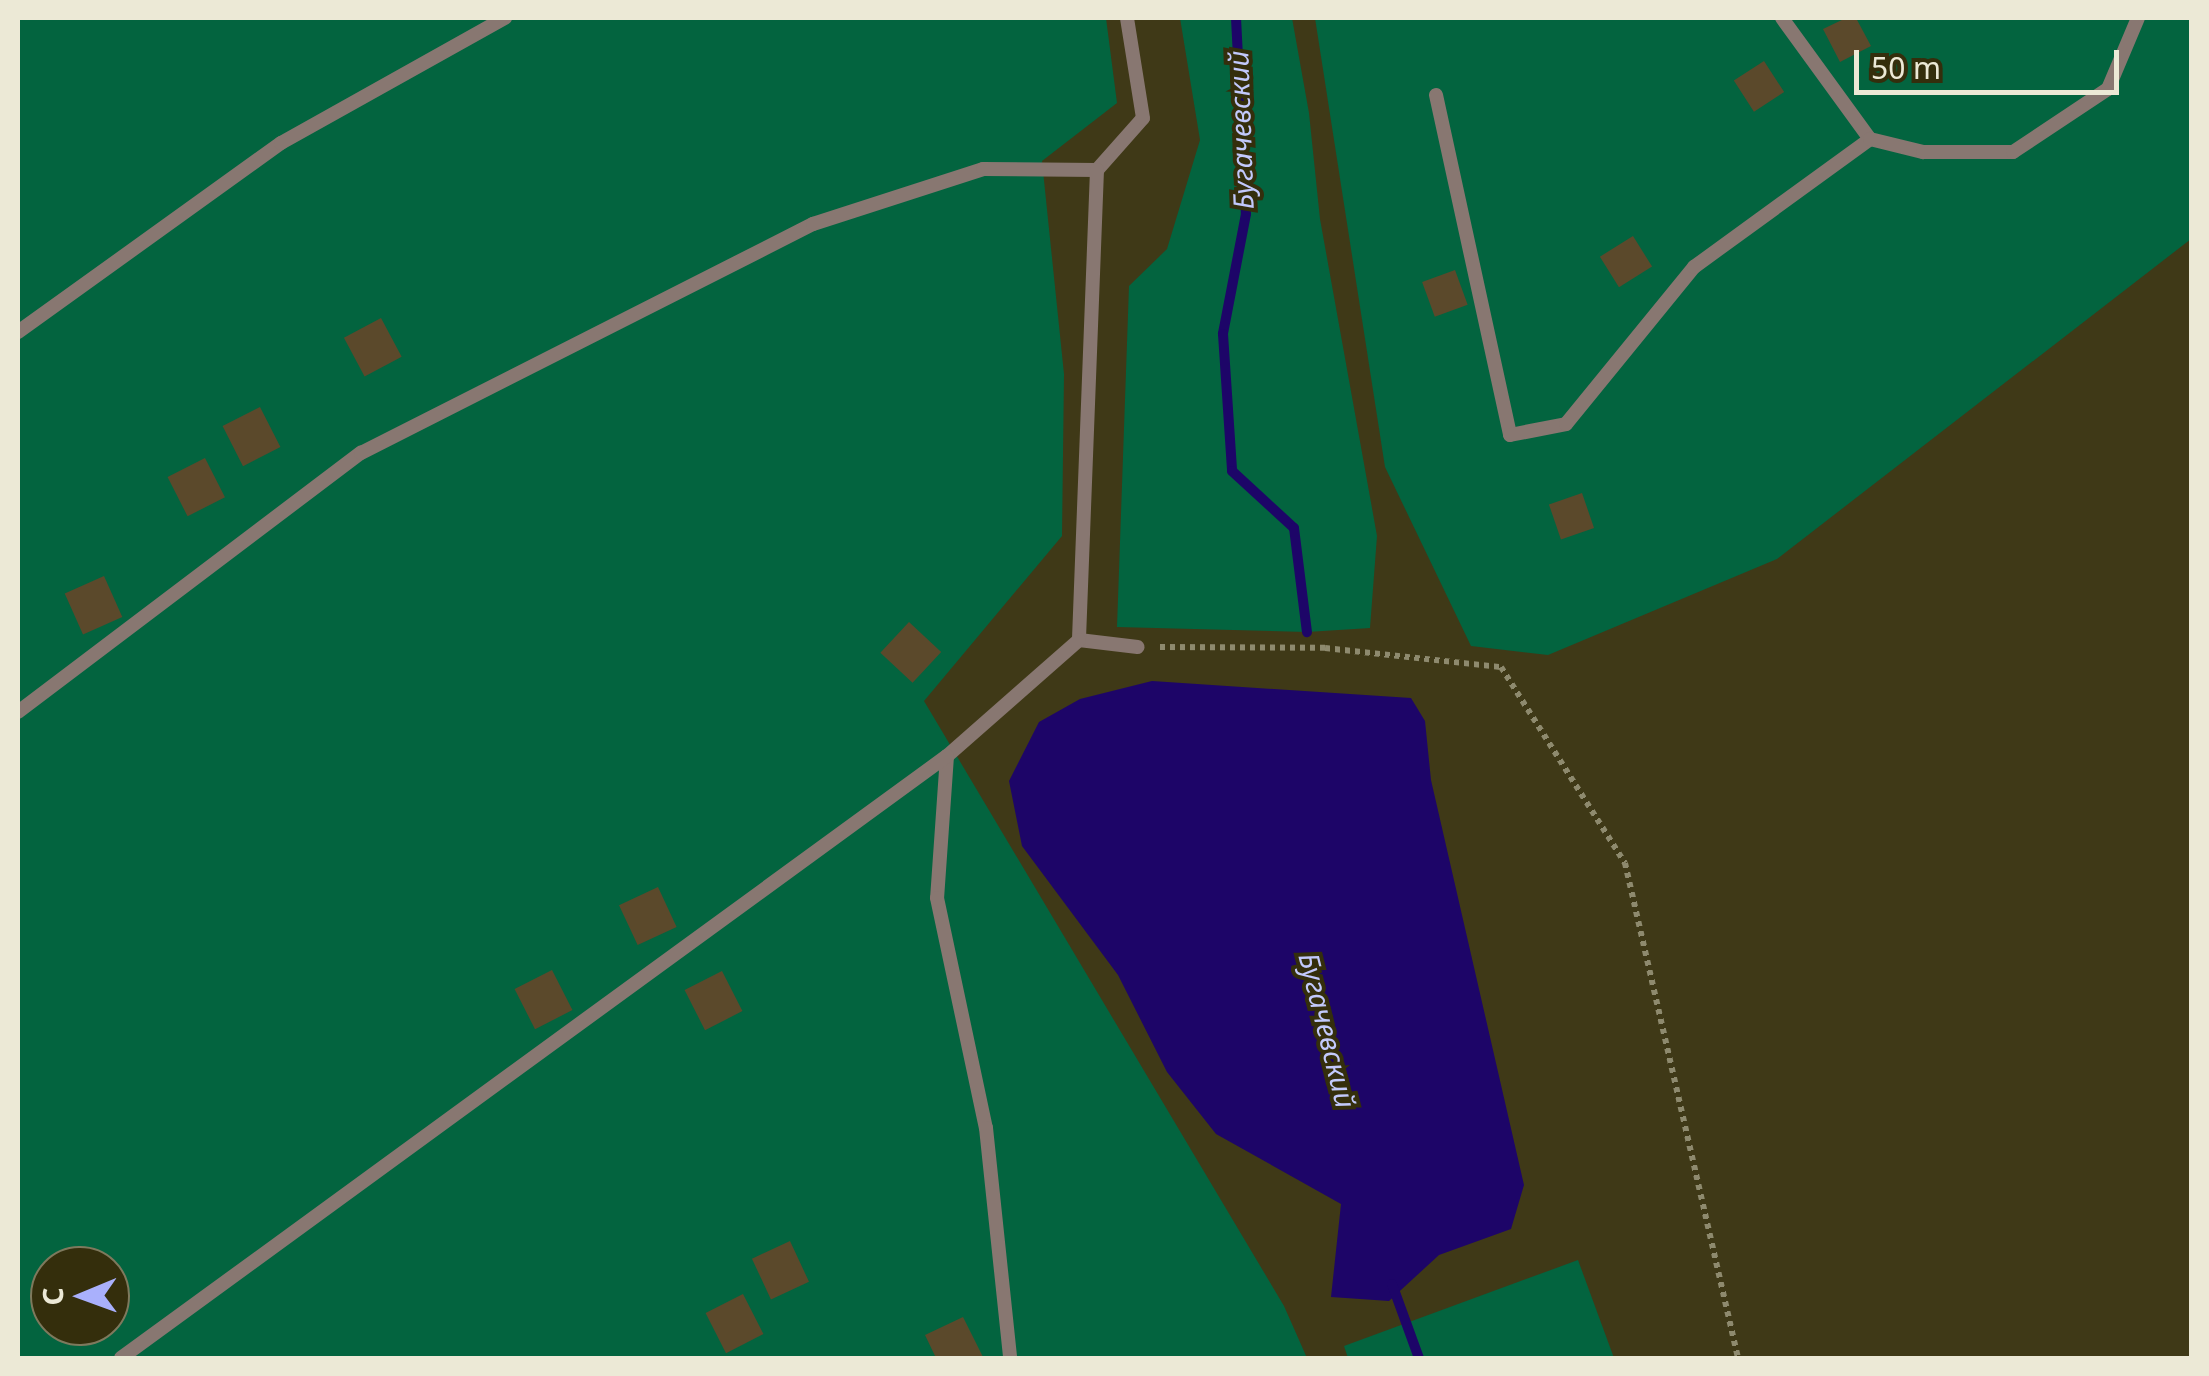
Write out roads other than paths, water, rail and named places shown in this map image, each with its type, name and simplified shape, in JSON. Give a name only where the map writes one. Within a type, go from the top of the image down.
[{"type":"lane","points":[[18,332],[282,143],[505,18]]},
{"type":"lane","points":[[121,1358],[947,756],[1079,640],[1098,170],[1143,118],[1127,18]]},
{"type":"lane","points":[[1782,18],[1870,139],[1924,152],[2013,152],[2108,88],[2138,18]]},
{"type":"lane","points":[[1436,95],[1510,435],[1566,424],[1694,267],[1870,139]]},
{"type":"lane","points":[[18,712],[361,453],[813,224],[983,170],[1098,170]]},
{"type":"lane","points":[[1079,640],[1138,647]]},
{"type":"lane","points":[[947,756],[937,898],[986,1128],[1010,1358]]},
{"type":"water","points":[[1152,681],[1411,698],[1425,721],[1431,780],[1524,1185],[1511,1229],[1439,1255],[1389,1301],[1331,1297],[1341,1204],[1216,1134],[1167,1072],[1118,975],[1022,846],[1009,781],[1039,722],[1080,699]]},
{"type":"waterway","name":"Бугачевский","points":[[1236,18],[1246,214],[1223,334],[1232,471],[1294,528],[1307,632]]},
{"type":"waterway","name":"Бугачевский","points":[[1392,1284],[1419,1358]]}]
